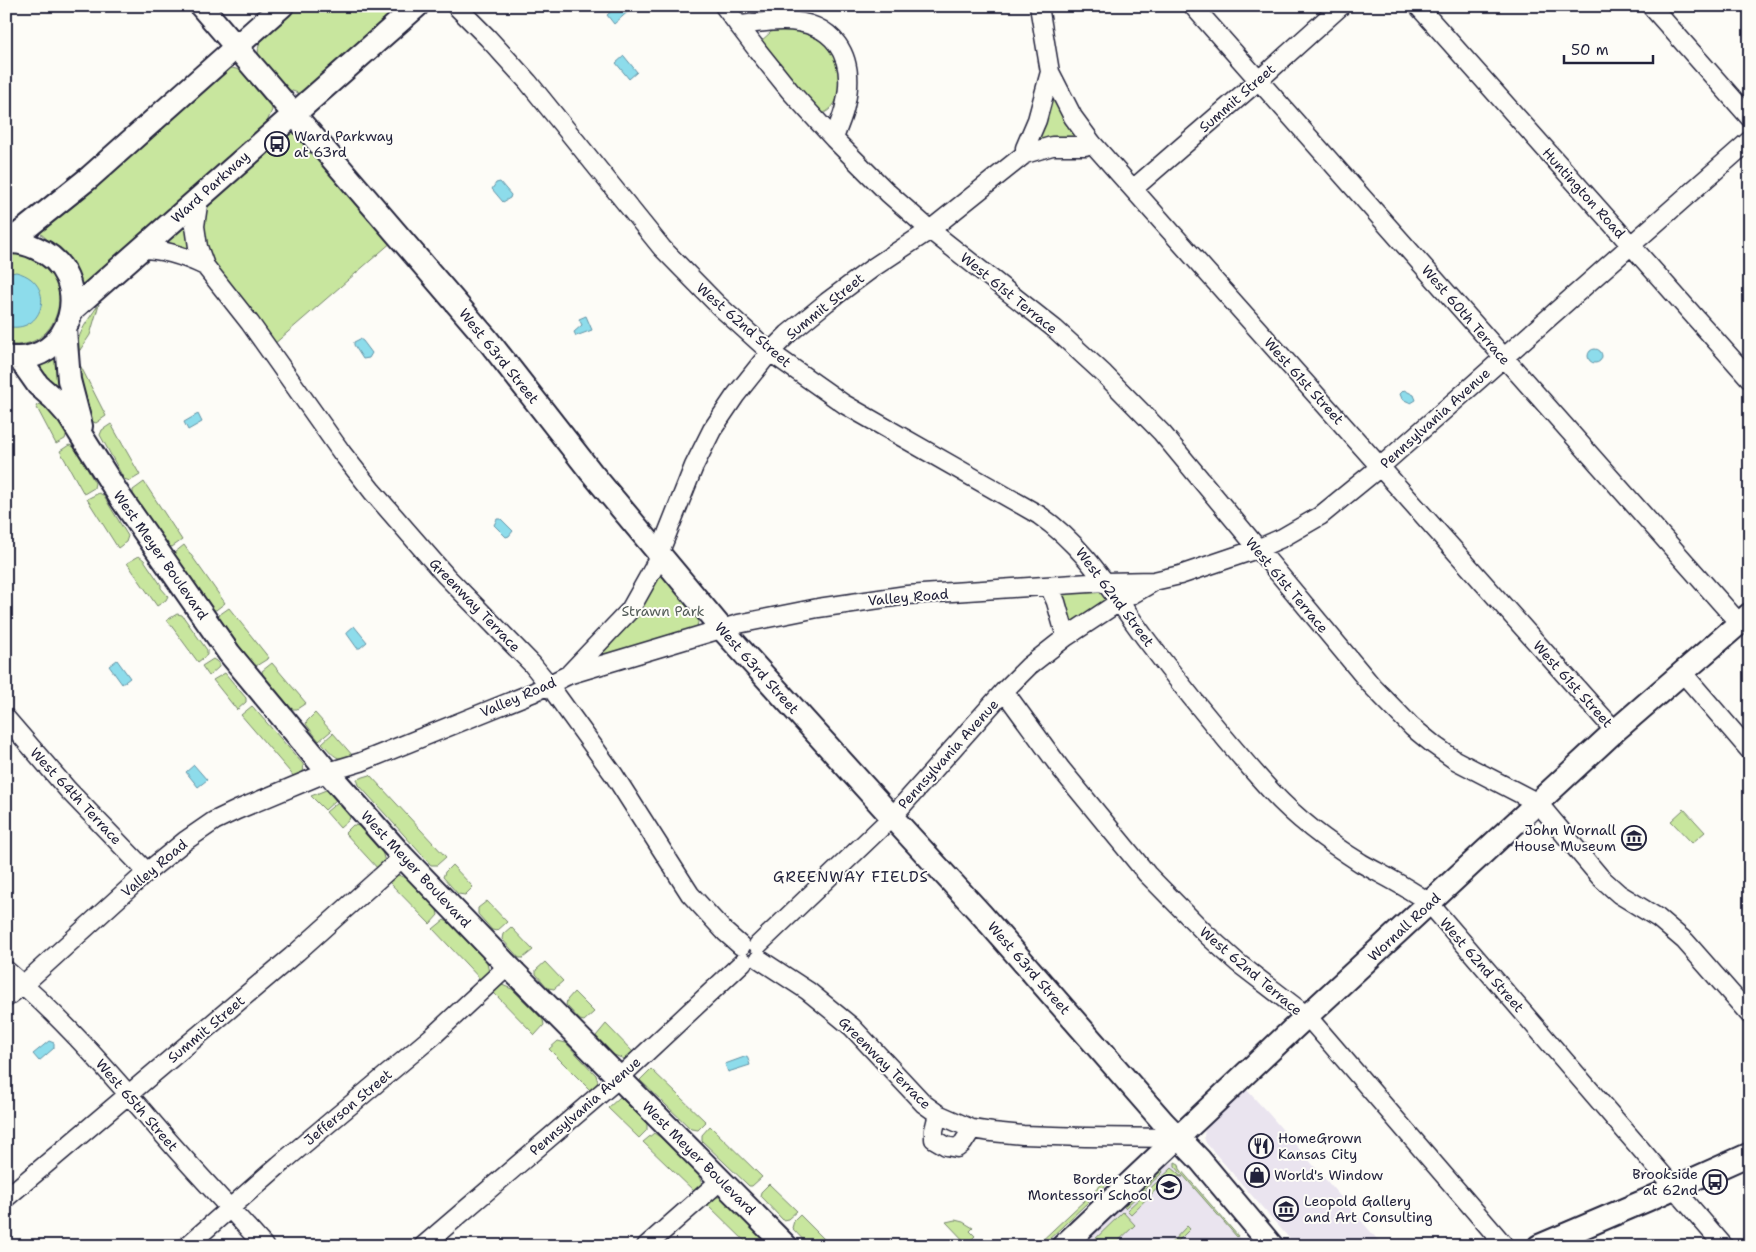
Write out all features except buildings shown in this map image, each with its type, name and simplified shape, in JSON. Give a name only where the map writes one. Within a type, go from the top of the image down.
[{"type":"main road","name":"West 63rd Street","points":[[201,6],[487,339],[591,472],[722,629],[982,915],[1164,1123],[1200,1160],[1272,1246]]},
{"type":"main road","points":[[7,243],[90,177],[282,6]]},
{"type":"main road","name":"Ward Parkway","points":[[11,359],[37,354],[58,340],[69,319],[141,249],[417,6]]},
{"type":"main road","points":[[7,243],[29,245],[44,252],[58,262],[67,276],[72,293],[69,319],[69,380],[78,418],[93,452]]},
{"type":"main road","points":[[11,359],[54,399],[69,416],[93,452]]},
{"type":"main road","name":"West Meyer Boulevard","points":[[93,452],[126,505],[224,646],[328,772],[508,966],[786,1246]]},
{"type":"main road","name":"Wornall Road","points":[[1063,1246],[1307,1016],[1615,731],[1744,619]]},
{"type":"main road","points":[[1539,1246],[1750,1154]]},
{"type":"street","name":"West 62nd Street","points":[[456,6],[528,82],[662,248],[718,305],[770,352],[844,404],[1040,514],[1072,541],[1089,559],[1119,602],[1195,702],[1267,786],[1293,813],[1315,832],[1362,864],[1413,891],[1429,903],[1724,1246]]},
{"type":"street","name":"West 61st Terrace","points":[[724,6],[790,91],[834,139],[888,193],[930,230],[1055,329],[1104,374],[1162,433],[1372,686],[1412,727],[1455,760],[1538,803],[1600,877],[1619,894],[1658,918],[1686,941],[1750,1015]]},
{"type":"street","name":"West 61st Street","points":[[1039,6],[1050,72],[1073,117],[1092,144],[1615,731]]},
{"type":"street","name":"West 60th Terrace","points":[[1193,6],[1504,358],[1744,619]]},
{"type":"street","name":"Summit Street","points":[[1133,189],[1341,6]]},
{"type":"street","name":"Huntington Road","points":[[1418,6],[1750,380]]},
{"type":"street","points":[[1651,6],[1750,118]]},
{"type":"street","points":[[738,25],[782,21],[803,24],[820,29],[835,40],[844,55],[849,73],[845,106],[834,139]]},
{"type":"street","points":[[1050,72],[1037,120],[1025,148],[1025,154],[1052,146],[1085,146],[1092,144]]},
{"type":"street","name":"Pennsylvania Avenue","points":[[1105,582],[1154,581],[1200,569],[1282,538],[1320,516],[1380,467],[1750,140]]},
{"type":"street","name":"Summit Street","points":[[568,675],[630,610],[643,589],[659,554],[694,466],[712,430],[735,396],[770,352],[788,334],[827,302],[874,267],[930,230],[1025,154]]},
{"type":"street","name":"Greenway Terrace","points":[[199,198],[194,226],[204,266],[250,323],[342,453],[372,491],[446,576],[532,664],[549,685],[614,775],[690,894],[725,932],[750,953],[808,991],[852,1027],[913,1094],[938,1114],[972,1129],[1023,1135],[1179,1138]]},
{"type":"street","name":"Greenway Terrace","points":[[141,249],[172,253],[204,266]]},
{"type":"street","name":"Pennsylvania Avenue","points":[[423,1246],[619,1078],[892,818],[1004,691],[1029,666],[1066,637],[1154,581]]},
{"type":"street","name":"Valley Road","points":[[6,998],[24,984],[147,872],[185,841],[214,821],[328,772],[361,762],[549,685],[568,675],[754,620],[809,609],[883,598],[1105,582]]},
{"type":"street","points":[[1049,586],[1066,637]]},
{"type":"street","points":[[1682,672],[1750,751]]},
{"type":"street","name":"West 62nd Terrace","points":[[1004,691],[1056,762],[1099,816],[1175,905],[1238,963],[1307,1016],[1505,1246]]},
{"type":"street","name":"West 64th Terrace","points":[[6,718],[68,790],[147,872]]},
{"type":"street","name":"Summit Street","points":[[6,1198],[297,952],[404,856]]},
{"type":"street","name":"Jefferson Street","points":[[187,1246],[294,1152],[434,1035],[508,966]]},
{"type":"street","name":"West 65th Street","points":[[6,970],[24,984],[79,1038],[264,1246]]},
{"type":"street","name":"Greenway Terrace","points":[[938,1114],[934,1139],[946,1146],[957,1148],[963,1143],[972,1129]]},
{"type":"street","points":[[646,1246],[721,1180]]},
{"type":"shaded area","points":[[1244,1087],[1383,1246],[1296,1246],[1206,1143],[1204,1137],[1205,1127]]},
{"type":"shaded area","name":"Border Star Montessori School","points":[[1174,1162],[1179,1164],[1180,1169],[1246,1246],[1080,1246],[1161,1168]]},
{"type":"green space","points":[[297,6],[399,6],[304,90],[298,93],[287,89],[259,56],[258,49],[260,41],[270,28]]},
{"type":"green space","points":[[792,28],[812,36],[825,44],[834,54],[840,67],[841,84],[836,100],[832,107],[820,114],[760,42],[771,32]]},
{"type":"green space","points":[[232,68],[246,74],[271,102],[272,110],[267,122],[105,266],[86,286],[82,286],[59,250],[40,233],[40,229],[226,70]]},
{"type":"green space","points":[[1049,100],[1056,101],[1064,118],[1077,135],[1075,138],[1037,141]]},
{"type":"green space","points":[[292,130],[393,241],[273,345],[217,271],[202,237],[205,205]]},
{"type":"green space","points":[[186,221],[191,245],[189,249],[183,250],[170,246],[165,242]]},
{"type":"green space","points":[[6,255],[25,255],[43,263],[54,276],[59,292],[58,309],[52,324],[41,337],[25,344],[6,344]]},
{"type":"green space","points":[[99,304],[90,335],[74,359],[77,342],[82,330]]},
{"type":"green space","points":[[58,352],[63,386],[58,391],[34,365]]},
{"type":"green space","points":[[78,361],[106,416],[96,423],[91,421],[79,396]]},
{"type":"green space","points":[[43,402],[47,403],[67,433],[65,439],[56,444],[36,406]]},
{"type":"green space","points":[[111,424],[140,475],[130,481],[124,479],[100,435],[102,430]]},
{"type":"green space","points":[[69,445],[75,447],[95,483],[94,488],[84,494],[60,451]]},
{"type":"green space","points":[[144,482],[182,540],[172,547],[166,545],[133,495],[133,490]]},
{"type":"green space","points":[[99,493],[103,495],[128,536],[126,542],[118,548],[87,499]]},
{"type":"green space","points":[[184,545],[225,603],[216,610],[212,610],[175,558],[174,553]]},
{"type":"green space","points":[[139,556],[144,560],[168,596],[166,600],[157,606],[127,563]]},
{"type":"green space","name":"Strawn Park","points":[[661,575],[665,577],[699,617],[697,627],[693,630],[642,643],[599,658],[596,656],[656,578]]},
{"type":"green space","points":[[1099,591],[1104,594],[1104,602],[1075,622],[1068,621],[1060,596],[1062,593]]},
{"type":"green space","points":[[229,608],[269,658],[256,666],[254,665],[218,619],[219,615]]},
{"type":"green space","points":[[177,614],[182,615],[207,650],[207,655],[198,662],[167,620]]},
{"type":"green space","points":[[213,659],[219,663],[219,667],[209,676],[202,666]]},
{"type":"green space","points":[[272,663],[306,703],[297,709],[292,709],[263,676],[262,671]]},
{"type":"green space","points":[[225,673],[246,698],[246,702],[237,710],[213,680]]},
{"type":"green space","points":[[252,706],[303,764],[303,771],[298,778],[296,779],[241,715]]},
{"type":"green space","points":[[315,713],[331,731],[319,741],[306,724]]},
{"type":"green space","points":[[333,733],[353,756],[339,758],[332,754],[322,743]]},
{"type":"green space","points":[[370,775],[446,857],[437,865],[431,865],[359,785],[357,779]]},
{"type":"green space","points":[[326,790],[336,800],[325,810],[311,796]]},
{"type":"green space","points":[[338,802],[350,817],[340,828],[326,812]]},
{"type":"green space","points":[[1684,809],[1705,832],[1692,843],[1671,821]]},
{"type":"green space","points":[[353,825],[360,826],[382,851],[385,862],[379,870],[345,833]]},
{"type":"green space","points":[[452,865],[473,887],[465,895],[458,894],[443,877]]},
{"type":"green space","points":[[398,875],[409,879],[437,910],[438,915],[430,924],[387,880]]},
{"type":"green space","points":[[487,901],[507,922],[497,931],[492,930],[478,914],[478,908]]},
{"type":"green space","points":[[444,920],[487,962],[489,973],[483,982],[433,929]]},
{"type":"green space","points":[[511,927],[533,950],[523,958],[519,958],[502,939],[503,934]]},
{"type":"green space","points":[[545,962],[563,981],[554,989],[548,988],[536,974],[536,970]]},
{"type":"green space","points":[[502,985],[512,989],[543,1020],[544,1025],[535,1035],[492,991]]},
{"type":"green space","points":[[574,992],[594,1012],[584,1021],[580,1020],[566,1005],[567,1000]]},
{"type":"green space","points":[[606,1024],[634,1053],[624,1059],[614,1055],[596,1036]]},
{"type":"green space","points":[[558,1041],[566,1043],[596,1075],[598,1082],[592,1092],[549,1049]]},
{"type":"green space","points":[[651,1069],[706,1122],[698,1130],[691,1129],[640,1080]]},
{"type":"green space","points":[[620,1097],[647,1124],[647,1130],[639,1138],[608,1108]]},
{"type":"green space","points":[[710,1126],[762,1177],[752,1186],[749,1186],[702,1141],[702,1135]]},
{"type":"green space","points":[[654,1133],[698,1174],[702,1184],[696,1193],[643,1142]]},
{"type":"green space","points":[[1175,1162],[1179,1164],[1180,1169],[1237,1237],[1175,1166]]},
{"type":"green space","points":[[1172,1168],[1183,1177],[1170,1176],[1131,1214],[1127,1210]]},
{"type":"green space","points":[[1161,1169],[1163,1172],[1125,1208],[1123,1205]]},
{"type":"green space","points":[[1098,1174],[1107,1184],[1042,1246],[1036,1246],[1103,1183],[1097,1176]]},
{"type":"green space","points":[[769,1184],[797,1211],[788,1219],[783,1220],[760,1196],[761,1192]]},
{"type":"green space","points":[[712,1197],[720,1197],[727,1201],[766,1241],[765,1246],[750,1246],[705,1202]]},
{"type":"green space","points":[[1123,1212],[1135,1225],[1113,1246],[1088,1246]]},
{"type":"green space","points":[[800,1215],[831,1246],[809,1246],[792,1228],[794,1221]]},
{"type":"green space","points":[[955,1220],[973,1228],[970,1231],[975,1236],[967,1244],[946,1222]]},
{"type":"green space","points":[[1187,1226],[1190,1229],[1175,1244],[1176,1246],[1168,1246]]},
{"type":"water","points":[[617,6],[628,6],[631,9],[614,24],[607,15]]},
{"type":"water","points":[[624,56],[637,72],[629,79],[616,63]]},
{"type":"water","points":[[500,182],[511,195],[510,198],[503,202],[492,189],[496,183]]},
{"type":"water","points":[[16,272],[29,278],[38,286],[41,296],[41,306],[37,316],[30,323],[19,327],[6,326],[6,274]]},
{"type":"water","points":[[586,316],[592,330],[576,336],[574,332],[582,325],[579,319]]},
{"type":"water","points":[[360,339],[372,353],[369,358],[363,359],[354,345],[354,342]]},
{"type":"water","points":[[1595,349],[1600,351],[1602,356],[1600,361],[1595,363],[1590,361],[1588,356],[1590,351]]},
{"type":"water","points":[[1404,390],[1414,395],[1416,400],[1411,403],[1402,399],[1400,394]]},
{"type":"water","points":[[198,414],[202,422],[188,430],[184,422]]},
{"type":"water","points":[[497,519],[501,519],[513,531],[509,536],[506,537],[494,525]]},
{"type":"water","points":[[354,626],[367,642],[360,648],[357,648],[347,634]]},
{"type":"water","points":[[117,660],[130,678],[122,684],[109,666]]},
{"type":"water","points":[[194,765],[207,780],[198,787],[186,772]]},
{"type":"water","points":[[49,1041],[54,1043],[54,1048],[39,1061],[33,1054]]},
{"type":"water","points":[[747,1056],[750,1065],[728,1072],[725,1064]]},
{"type":"place","name":"Ward Parkway at 63rd","points":[[277,144]]},
{"type":"place","name":"John Wornall House Museum","points":[[1634,838]]},
{"type":"place","name":"HomeGrown Kansas City","points":[[1261,1146]]},
{"type":"place","name":"World's Window","points":[[1257,1175]]},
{"type":"place","name":"Brookside at 62nd","points":[[1715,1182]]},
{"type":"place","name":"Border Star Montessori School","points":[[1169,1187]]},
{"type":"place","name":"Leopold Gallery and Art Consulting","points":[[1286,1209]]},
{"type":"district","name":"GREENWAY FIELDS","points":[[851,877]]}]
